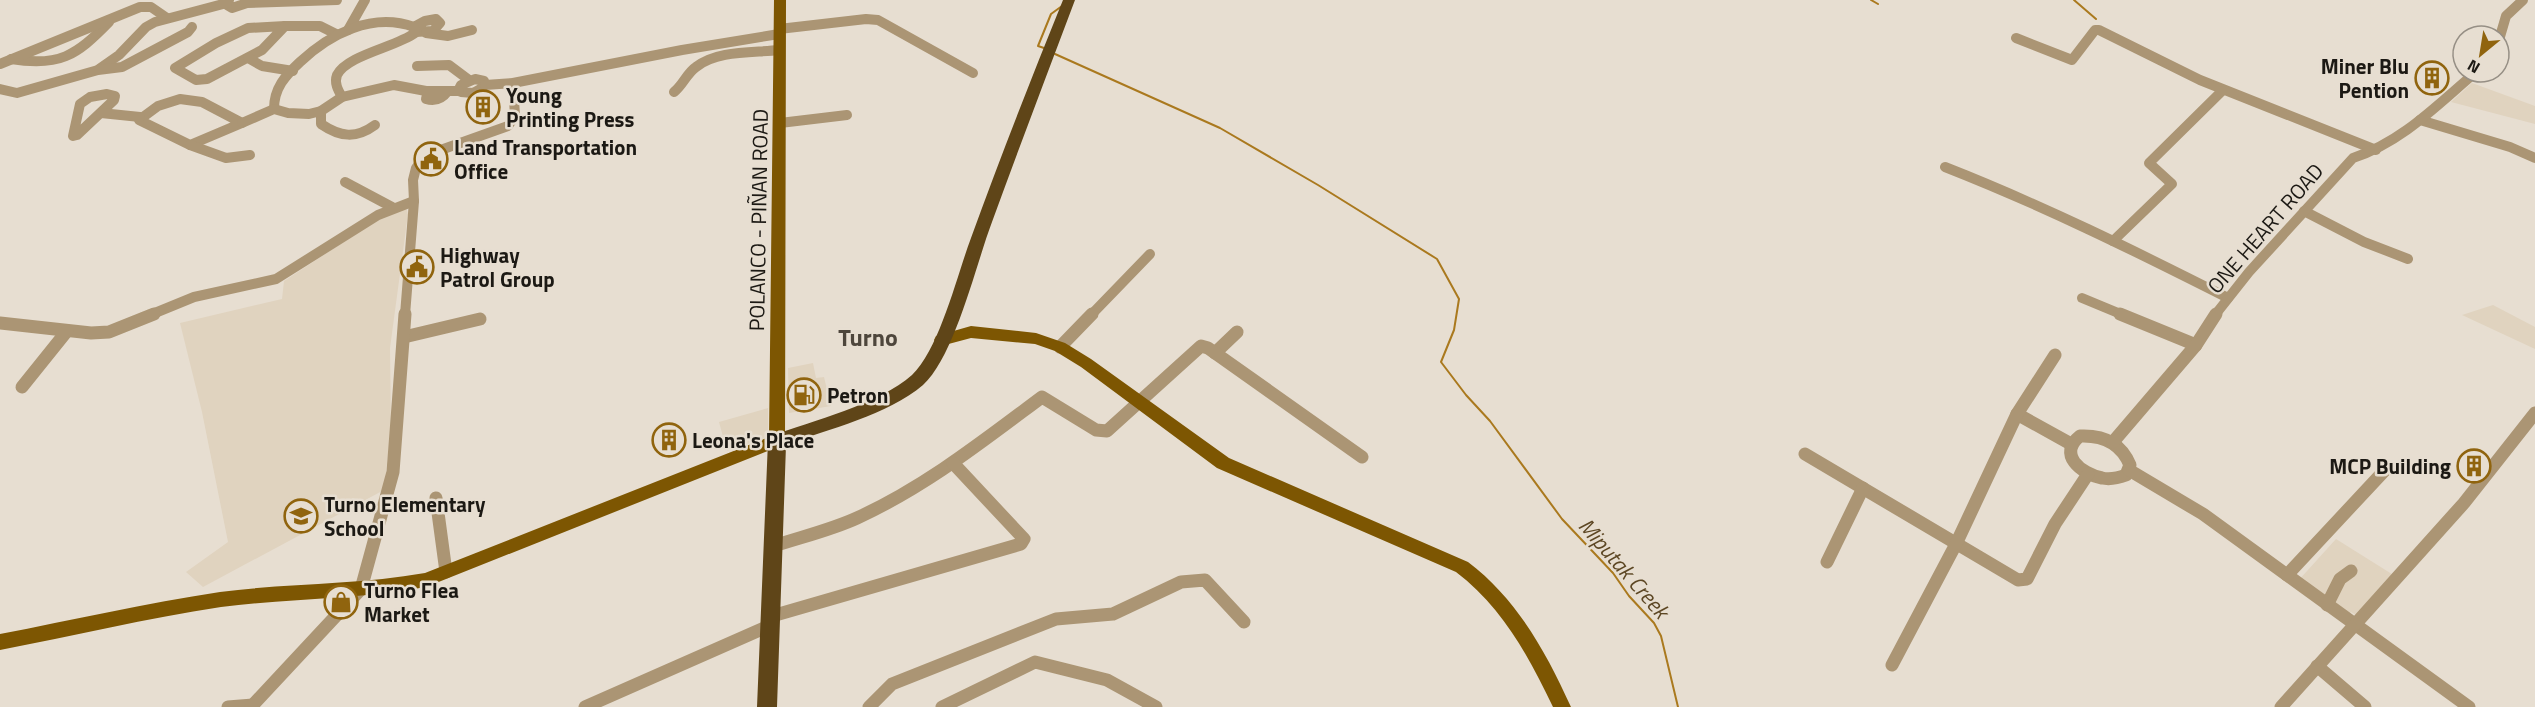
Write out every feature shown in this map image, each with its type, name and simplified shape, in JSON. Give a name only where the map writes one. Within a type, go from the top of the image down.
[{"type":"highway","points":[[767,707],[777,441],[886,399],[907,388],[921,376],[941,340],[1070,0]]},
{"type":"main road","name":"POLANCO - PIÑAN ROAD","points":[[777,441],[780,0]]},
{"type":"main road","points":[[950,315],[971,332]]},
{"type":"main road","points":[[941,340],[971,332],[1036,339],[1060,347],[1086,363],[1205,451],[1239,471],[1446,558],[1490,588],[1521,631],[1562,707]]},
{"type":"main road","points":[[0,642],[220,600],[405,585],[446,572],[777,441]]},
{"type":"street","points":[[98,69],[119,55],[146,27],[167,18],[228,2],[228,6],[235,8],[248,2],[286,0],[345,2]]},
{"type":"street","points":[[348,30],[364,0]]},
{"type":"street","points":[[2504,24],[2506,16],[2523,0]]},
{"type":"street","points":[[0,64],[144,6],[151,7],[167,18]]},
{"type":"street","points":[[11,59],[42,64],[72,56],[83,50],[113,19]]},
{"type":"street","points":[[190,145],[274,109],[299,115],[321,111],[342,97],[394,85],[428,91],[426,99],[432,101],[443,97],[448,91],[470,94],[484,87],[513,84],[779,32],[866,19],[878,20],[974,73]]},
{"type":"street","points":[[274,109],[276,90],[293,71],[336,34],[381,24],[404,24],[418,31],[448,36],[472,30]]},
{"type":"street","points":[[188,98],[201,81],[248,58],[268,45],[285,26]]},
{"type":"street","points":[[201,81],[175,68],[241,30],[320,26],[336,34]]},
{"type":"street","points":[[0,90],[17,93],[98,69],[122,68],[188,32],[192,27]]},
{"type":"street","points":[[2016,38],[2072,60],[2091,34],[2099,30],[2146,56],[2222,91],[2377,150]]},
{"type":"street","points":[[342,97],[336,86],[336,79],[343,69],[368,53],[407,40],[418,31]]},
{"type":"street","points":[[674,92],[686,82],[695,67],[707,60],[779,50]]},
{"type":"street","points":[[119,55],[141,59]]},
{"type":"street","points":[[248,58],[262,66],[293,71]]},
{"type":"street","points":[[417,66],[449,65],[468,80]]},
{"type":"street","points":[[459,91],[461,85],[468,80],[481,79],[484,87]]},
{"type":"street","points":[[228,707],[252,706],[338,618],[361,589],[390,492],[404,338],[414,174],[422,160],[457,143],[502,129],[514,119],[513,84]]},
{"type":"street","name":"ONE HEART ROAD","points":[[2113,442],[2196,345],[2228,298],[2353,158],[2377,150],[2420,120],[2462,84]]},
{"type":"street","points":[[2113,241],[2172,184],[2171,181],[2153,170],[2149,163],[2222,91]]},
{"type":"street","points":[[101,113],[114,100],[113,94],[90,98],[80,104],[73,136],[101,113],[140,117],[175,98],[188,98],[219,108],[243,123]]},
{"type":"street","points":[[321,111],[321,124],[351,137],[363,134],[375,125]]},
{"type":"street","points":[[780,123],[847,115]]},
{"type":"street","points":[[140,117],[139,120],[142,122],[227,160],[250,155]]},
{"type":"street","points":[[2420,120],[2510,147],[2535,158]]},
{"type":"street","points":[[1946,167],[2026,199],[2040,209],[2113,241],[2228,298]]},
{"type":"street","points":[[345,182],[392,207]]},
{"type":"street","points":[[0,323],[67,331],[109,332],[194,297],[276,279],[392,207],[414,201]]},
{"type":"street","points":[[2304,211],[2364,242],[2408,259]]},
{"type":"street","points":[[1060,347],[1150,254]]},
{"type":"street","points":[[2082,298],[2196,345]]},
{"type":"street","points":[[404,338],[480,319]]},
{"type":"street","points":[[22,387],[67,331]]},
{"type":"street","points":[[1215,353],[1237,332]]},
{"type":"street","points":[[774,546],[855,519],[913,489],[953,463],[1042,397],[1100,432],[1111,429],[1200,347],[1215,353],[1362,457]]},
{"type":"street","points":[[1892,665],[1956,544],[2016,414],[2055,355]]},
{"type":"street","points":[[2281,707],[2464,503],[2535,413]]},
{"type":"street","points":[[2016,414],[2071,444]]},
{"type":"street","points":[[2088,435],[2113,442],[2128,459],[2129,470],[2121,478],[2113,480],[2088,474],[2074,462],[2069,449],[2080,436],[2088,435]]},
{"type":"street","points":[[1805,454],[2012,577],[2023,580],[2027,579],[2055,524],[2088,474]]},
{"type":"street","points":[[585,707],[772,621],[1021,544],[1024,539],[953,463]]},
{"type":"street","points":[[2129,470],[2203,514],[2469,707]]},
{"type":"street","points":[[2287,575],[2385,470]]},
{"type":"street","points":[[1827,562],[1863,488]]},
{"type":"street","points":[[436,498],[446,572]]},
{"type":"street","points":[[2327,605],[2340,579],[2351,571]]},
{"type":"street","points":[[869,707],[892,684],[1056,619],[1112,614],[1190,580],[1205,580],[1244,622]]},
{"type":"street","points":[[942,707],[1035,662],[1107,680],[1156,707]]},
{"type":"street","points":[[2316,666],[2365,707]]},
{"type":"shaded area","points":[[2471,84],[2475,84],[2535,106],[2535,124],[2451,102]]},
{"type":"shaded area","points":[[406,207],[408,214],[390,348],[391,430],[384,490],[203,587],[186,572],[228,542],[202,412],[180,323],[282,299],[284,281],[394,209]]},
{"type":"shaded area","points":[[2493,305],[2535,327],[2535,349],[2462,315]]},
{"type":"shaded area","points":[[813,363],[816,378],[824,377],[831,406],[789,413],[788,368]]},
{"type":"shaded area","points":[[768,408],[768,437],[727,451],[719,422]]},
{"type":"shaded area","points":[[2336,539],[2395,576],[2359,617],[2351,612],[2346,617],[2298,581]]},
{"type":"waterway","points":[[1871,0],[1878,4]]},
{"type":"waterway","points":[[2074,0],[2096,19]]},
{"type":"waterway","points":[[1044,48],[1038,46],[1051,14],[1062,6]]},
{"type":"waterway","name":"Miputak Creek","points":[[1055,54],[1220,128],[1318,185],[1437,259],[1459,299],[1454,330],[1441,362],[1466,395],[1490,421],[1562,519],[1613,573],[1629,596],[1654,623],[1661,636],[1678,707]]},
{"type":"place","name":"Miner Blu Pention","points":[[2432,78]]},
{"type":"place","name":"Young Printing Press","points":[[483,107]]},
{"type":"place","name":"Land Transportation Office","points":[[431,159]]},
{"type":"place","name":"Highway Patrol Group","points":[[417,267]]},
{"type":"place","name":"Petron","points":[[804,395]]},
{"type":"place","name":"Leona's Place","points":[[669,440]]},
{"type":"place","name":"MCP Building","points":[[2474,466]]},
{"type":"place","name":"Turno Elementary School","points":[[301,516]]},
{"type":"place","name":"Turno Flea Market","points":[[341,602]]},
{"type":"district","name":"Turno","points":[[868,337]]}]
